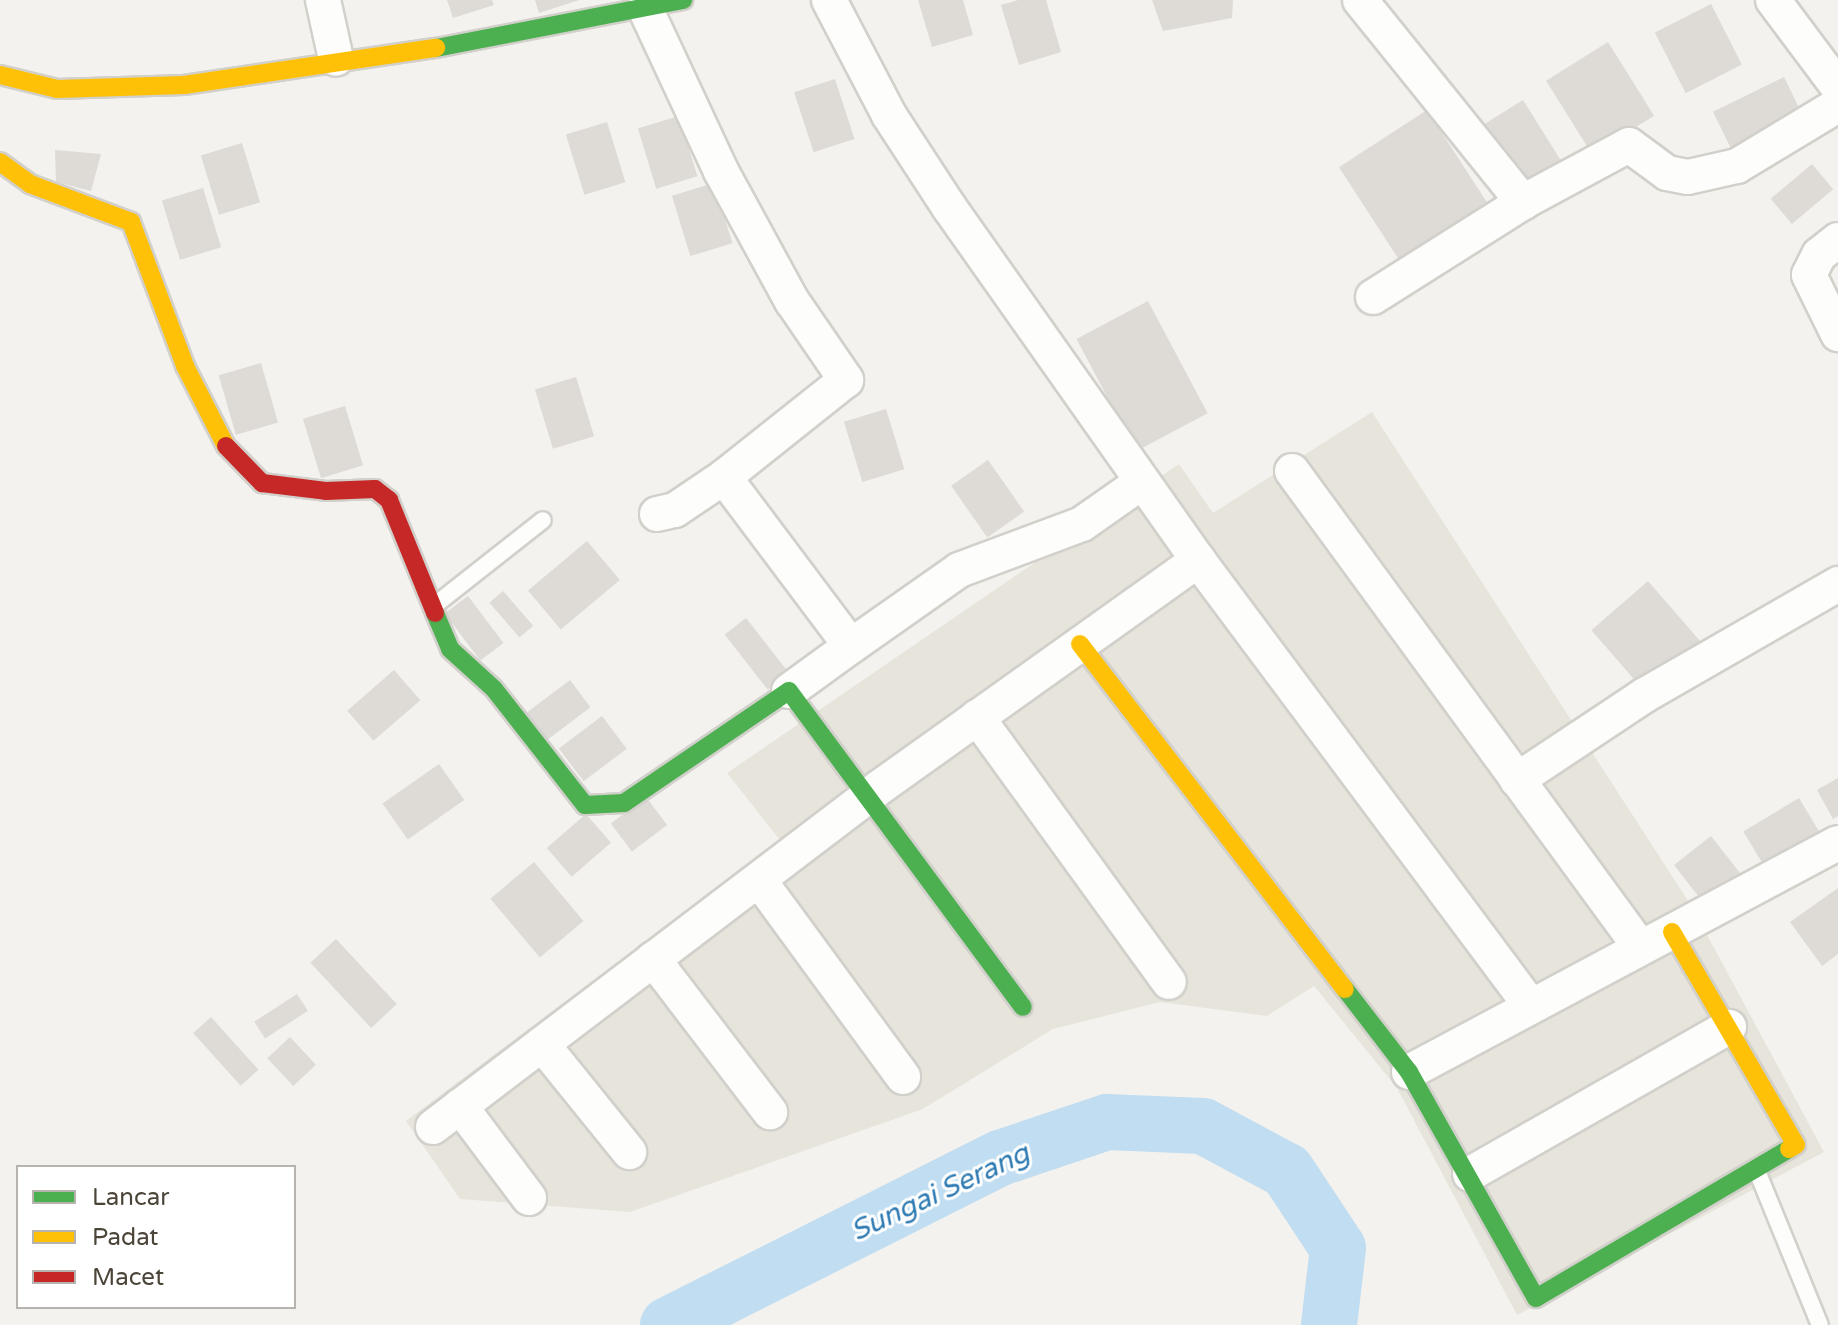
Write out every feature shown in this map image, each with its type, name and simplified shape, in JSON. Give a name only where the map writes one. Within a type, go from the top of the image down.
[{"type":"street","points":[[323,0],[336,59]]},
{"type":"street","points":[[0,75],[57,89],[184,85],[336,59],[493,39],[683,0]]},
{"type":"street","points":[[829,0],[906,141],[1142,482],[1530,1005]]},
{"type":"street","points":[[1360,0],[1523,202]]},
{"type":"street","points":[[1773,0],[1838,87]]},
{"type":"street","points":[[645,8],[721,171],[792,301],[846,380],[724,477],[675,510],[657,514]]},
{"type":"street","points":[[1373,297],[1523,202],[1629,145],[1667,173],[1688,177],[1737,166],[1838,105]]},
{"type":"street","points":[[0,162],[30,184],[131,222],[185,366],[212,427],[239,464],[262,483],[326,491],[375,489],[389,500],[403,526],[450,649],[494,689],[585,805],[605,808],[624,803],[959,570],[1082,524],[1142,482]]},
{"type":"street","points":[[1838,240],[1819,255],[1809,275],[1838,334]]},
{"type":"street","points":[[1292,471],[1640,947]]},
{"type":"street","points":[[724,477],[851,646]]},
{"type":"street","points":[[433,1127],[867,797],[1198,560]]},
{"type":"street","points":[[1517,780],[1645,695],[1838,584]]},
{"type":"street","points":[[1080,644],[1409,1072],[1470,1174],[1532,1312],[1796,1143],[1672,932]]},
{"type":"street","points":[[789,691],[1023,1007]]},
{"type":"street","points":[[977,717],[1169,982]]},
{"type":"street","points":[[1409,1072],[1838,843]]},
{"type":"street","points":[[759,880],[903,1077]]},
{"type":"street","points":[[653,959],[770,1112]]},
{"type":"street","points":[[1470,1174],[1729,1027]]},
{"type":"street","points":[[542,1044],[629,1152]]},
{"type":"street","points":[[460,1106],[529,1198]]},
{"type":"lane","points":[[435,605],[543,520]]},
{"type":"lane","points":[[1756,1171],[1820,1325]]},
{"type":"shaded area","points":[[1372,412],[1692,907],[1824,1152],[1517,1315],[1397,1088],[1314,986],[1267,1016],[1160,1002],[1053,1029],[923,1109],[630,1212],[460,1199],[406,1121],[780,840],[727,773],[1179,464],[1213,513]]},
{"type":"building","points":[[447,0],[492,0],[494,5],[453,18]]},
{"type":"building","points":[[535,0],[579,0],[539,13]]},
{"type":"building","points":[[918,0],[963,0],[973,35],[932,47]]},
{"type":"building","points":[[1018,0],[1046,0],[1061,52],[1019,65],[1001,5]]},
{"type":"building","points":[[1152,0],[1233,0],[1232,18],[1163,31]]},
{"type":"building","points":[[1711,4],[1742,65],[1686,93],[1655,33]]},
{"type":"building","points":[[1608,42],[1654,116],[1592,154],[1546,81]]},
{"type":"building","points":[[1784,77],[1803,116],[1732,150],[1713,112]]},
{"type":"building","points":[[835,79],[854,139],[814,152],[794,92]]},
{"type":"building","points":[[1523,100],[1563,164],[1519,191],[1480,127]]},
{"type":"building","points":[[1427,110],[1487,202],[1399,259],[1339,167]]},
{"type":"building","points":[[679,116],[697,176],[656,189],[638,129]]},
{"type":"building","points":[[607,122],[625,182],[584,195],[566,135]]},
{"type":"building","points":[[242,143],[260,202],[219,215],[201,156]]},
{"type":"building","points":[[55,150],[101,154],[91,191],[56,182]]},
{"type":"building","points":[[1812,164],[1833,189],[1792,224],[1771,199]]},
{"type":"building","points":[[714,183],[732,243],[690,256],[672,196]]},
{"type":"building","points":[[203,188],[221,247],[180,260],[162,201]]},
{"type":"building","points":[[1148,301],[1208,413],[1136,451],[1076,339]]},
{"type":"building","points":[[261,363],[278,423],[236,435],[219,375]]},
{"type":"building","points":[[576,377],[594,436],[553,449],[535,390]]},
{"type":"building","points":[[345,406],[363,465],[321,478],[303,419]]},
{"type":"building","points":[[886,409],[904,469],[862,482],[844,422]]},
{"type":"building","points":[[988,460],[1024,512],[987,537],[951,486]]},
{"type":"building","points":[[587,541],[620,580],[561,630],[528,590]]},
{"type":"building","points":[[1648,581],[1700,641],[1644,691],[1591,630]]},
{"type":"building","points":[[503,591],[533,626],[520,638],[489,603]]},
{"type":"building","points":[[468,596],[504,643],[480,661],[445,613]]},
{"type":"building","points":[[746,618],[789,673],[768,690],[725,635]]},
{"type":"building","points":[[394,670],[420,700],[373,741],[347,711]]},
{"type":"building","points":[[570,680],[590,707],[543,743],[523,716]]},
{"type":"building","points":[[602,716],[627,749],[584,781],[559,748]]},
{"type":"building","points":[[439,764],[464,800],[408,840],[382,804]]},
{"type":"building","points":[[1838,778],[1838,816],[1833,819],[1817,790]]},
{"type":"building","points":[[646,797],[667,825],[632,851],[611,823]]},
{"type":"building","points":[[1799,798],[1827,844],[1771,878],[1743,831]]},
{"type":"building","points":[[586,814],[611,843],[572,877],[547,848]]},
{"type":"building","points":[[1711,836],[1744,878],[1707,907],[1674,865]]},
{"type":"building","points":[[534,862],[583,921],[540,958],[490,899]]},
{"type":"building","points":[[1838,888],[1838,954],[1822,966],[1790,922]]},
{"type":"building","points":[[336,939],[397,1004],[371,1028],[310,963]]},
{"type":"building","points":[[297,994],[308,1011],[265,1039],[254,1022]]},
{"type":"building","points":[[211,1017],[259,1070],[241,1086],[193,1033]]},
{"type":"building","points":[[290,1037],[316,1065],[293,1086],[267,1058]]},
{"type":"waterway","name":"Sungai Serang","points":[[668,1325],[1000,1158],[1107,1122],[1203,1126],[1287,1171],[1338,1248],[1329,1325]]},
{"type":"traffic: fast","points":[[436,48],[683,0]]},
{"type":"traffic: fast","points":[[435,613],[450,649],[494,689],[585,805],[624,803],[789,691],[1023,1007]]},
{"type":"traffic: fast","points":[[1345,989],[1409,1072],[1536,1298],[1789,1149]]},
{"type":"traffic: slow","points":[[0,75],[57,89],[184,85],[436,48]]},
{"type":"traffic: slow","points":[[0,162],[30,184],[131,222],[185,366],[226,446]]},
{"type":"traffic: slow","points":[[1080,644],[1345,989]]},
{"type":"traffic: slow","points":[[1672,932],[1796,1145],[1789,1149]]},
{"type":"traffic: jam","points":[[226,446],[262,483],[326,491],[375,489],[389,500],[435,613]]}]
